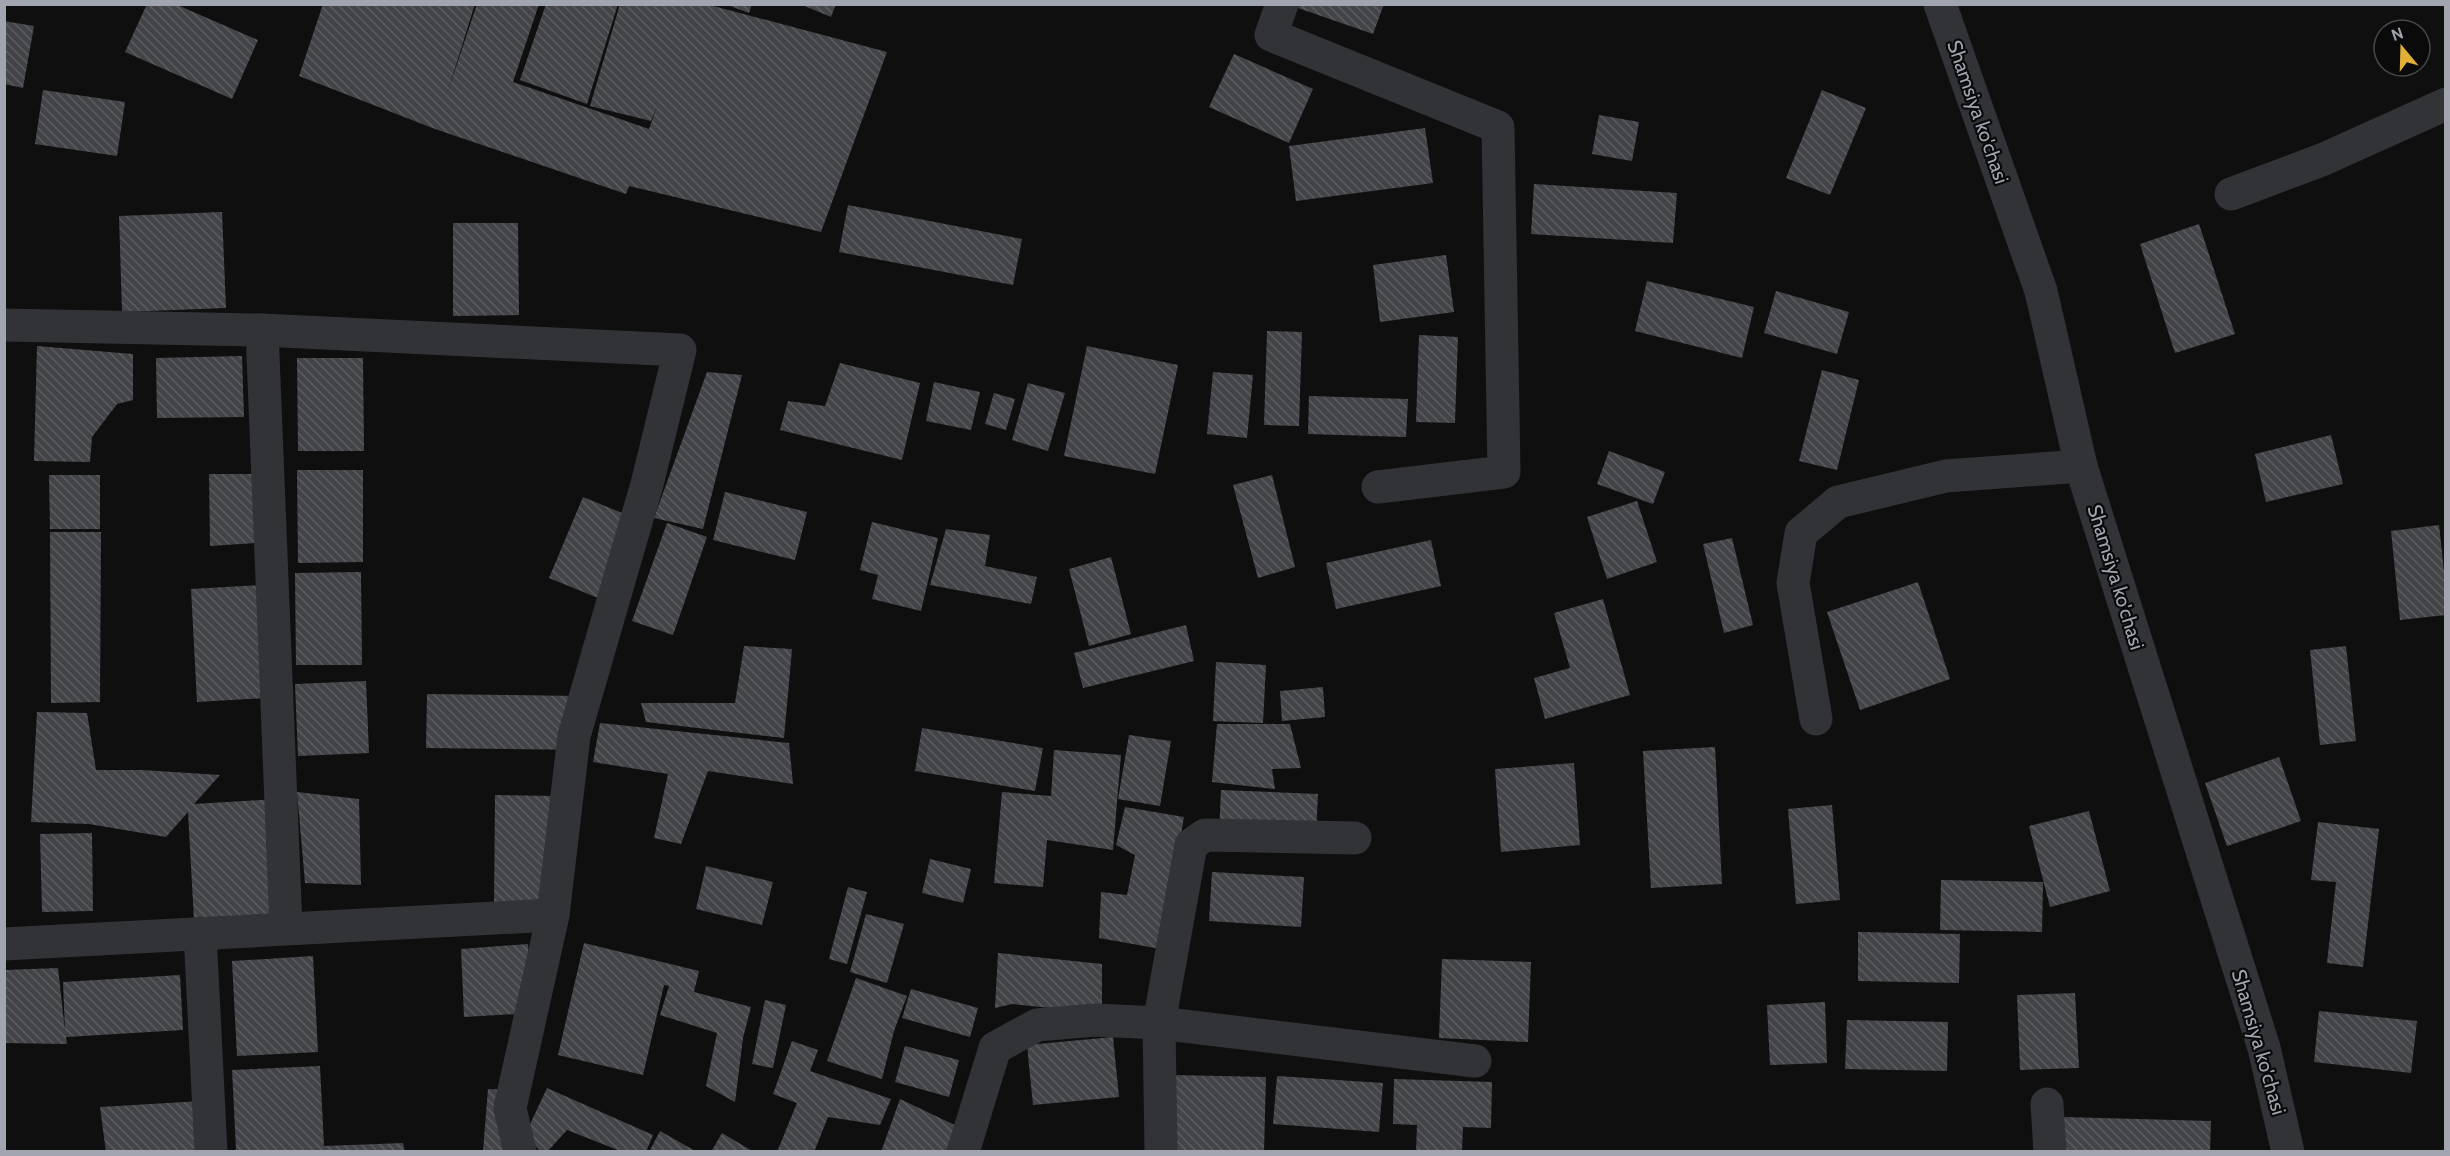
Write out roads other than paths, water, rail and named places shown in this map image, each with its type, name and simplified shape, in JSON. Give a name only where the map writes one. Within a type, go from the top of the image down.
[{"type":"street","points":[[1282,4],[1271,35],[1498,127],[1504,472],[1378,487]]},
{"type":"street","name":"Shamsiya ko'chasi","points":[[1941,4],[2042,291],[2081,466],[2264,1048],[2288,1152]]},
{"type":"street","points":[[2231,195],[2324,159],[2445,104]]},
{"type":"street","points":[[4,325],[262,330],[680,350],[647,484],[574,736],[553,915],[510,1108],[520,1152]]},
{"type":"street","points":[[262,330],[286,928]]},
{"type":"street","points":[[1815,719],[1793,583],[1801,533],[1838,502],[1946,476],[2081,466]]},
{"type":"street","points":[[1161,1152],[1159,1023],[1191,845],[1206,835],[1355,838]]},
{"type":"street","points":[[4,944],[553,915]]},
{"type":"street","points":[[200,933],[211,1152]]},
{"type":"street","points":[[963,1152],[995,1048],[1037,1025],[1095,1020],[1159,1023],[1475,1061]]},
{"type":"street","points":[[2047,1104],[2050,1152]]}]
